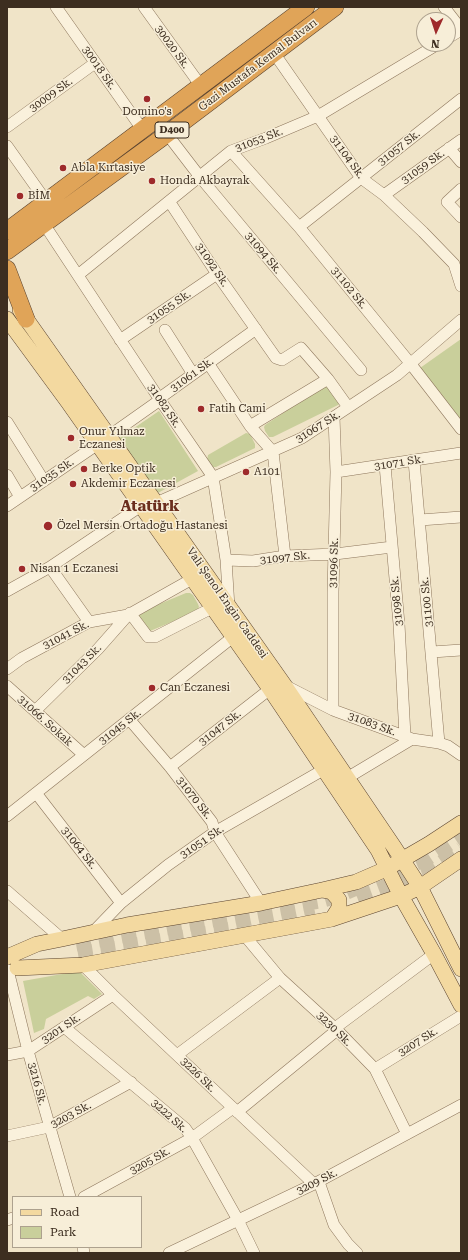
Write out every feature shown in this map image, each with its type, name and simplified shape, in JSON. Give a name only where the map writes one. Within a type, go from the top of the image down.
[{"type":"highway","name":"Gazi Mustafa Kemal Bulvarı","points":[[11,241],[46,201],[306,7]]},
{"type":"highway","name":"Gazi Mustafa Kemal Bulvarı","points":[[11,241],[44,224],[168,134],[335,7]]},
{"type":"highway","points":[[7,256],[11,241]]},
{"type":"highway","points":[[7,269],[14,325]]},
{"type":"main road","name":"Vali Şenol Engin Caddesi","points":[[7,291],[14,325],[103,440],[156,503],[285,686],[420,887],[461,969]]},
{"type":"main road","name":"Vali Şenol Engin Caddesi","points":[[103,440],[141,506],[270,689],[378,850],[386,869],[461,1005]]},
{"type":"main road","points":[[9,964],[37,944],[127,925],[261,903],[356,882],[386,869],[461,823]]},
{"type":"main road","points":[[9,964],[245,936],[332,919],[401,896],[420,887],[461,859]]},
{"type":"main road","points":[[322,890],[332,892],[339,900],[339,908],[332,919]]},
{"type":"street","name":"30018 Sk.","points":[[56,7],[142,129]]},
{"type":"street","name":"30020 Sk.","points":[[144,7],[201,86]]},
{"type":"street","points":[[444,7],[461,30]]},
{"type":"street","name":"31053 Sk.","points":[[78,275],[231,151],[318,116],[425,52]]},
{"type":"street","name":"31104 Sk.","points":[[274,53],[361,178],[384,195],[423,232],[458,261],[461,286]]},
{"type":"street","name":"30009 Sk.","points":[[7,127],[95,63]]},
{"type":"street","name":"31057 Sk.","points":[[299,227],[461,99]]},
{"type":"street","name":"31094 Sk.","points":[[168,134],[200,177],[361,370]]},
{"type":"street","name":"31059 Sk.","points":[[384,195],[461,140]]},
{"type":"street","points":[[7,146],[46,201]]},
{"type":"street","points":[[449,148],[461,162]]},
{"type":"street","name":"31102 Sk.","points":[[231,151],[299,227],[410,363],[461,429]]},
{"type":"street","points":[[461,190],[447,202],[461,217]]},
{"type":"street","name":"31092 Sk.","points":[[169,201],[217,274],[256,329]]},
{"type":"street","name":"31082 Sk.","points":[[44,224],[160,400],[213,477],[226,560],[229,608]]},
{"type":"street","name":"31055 Sk.","points":[[120,340],[217,274]]},
{"type":"street","name":"31067 Sk.","points":[[156,503],[302,438],[396,374],[461,320]]},
{"type":"street","points":[[256,329],[276,358],[282,360],[301,348],[328,379],[348,407]]},
{"type":"street","name":"31061 Sk.","points":[[103,440],[256,329]]},
{"type":"street","points":[[165,330],[194,374]]},
{"type":"street","points":[[208,363],[250,426],[272,452],[285,556]]},
{"type":"street","points":[[250,426],[328,379]]},
{"type":"street","name":"31096 Sk.","points":[[333,710],[333,592],[336,472],[334,416]]},
{"type":"street","points":[[7,422],[44,481]]},
{"type":"street","name":"31035 Sk.","points":[[7,506],[103,440]]},
{"type":"street","name":"31071 Sk.","points":[[336,472],[461,453]]},
{"type":"street","name":"31100 Sk.","points":[[414,461],[439,743]]},
{"type":"street","name":"31098 Sk.","points":[[385,465],[409,738]]},
{"type":"street","points":[[7,475],[20,497]]},
{"type":"street","points":[[7,590],[50,567],[141,506]]},
{"type":"street","points":[[420,520],[461,517]]},
{"type":"street","name":"31097 Sk.","points":[[226,560],[252,561],[285,556],[335,554],[392,548]]},
{"type":"street","points":[[50,567],[89,622]]},
{"type":"street","name":"31041 Sk.","points":[[7,669],[22,658],[89,622],[129,614],[192,579]]},
{"type":"street","points":[[129,614],[148,637],[155,637],[212,608]]},
{"type":"street","name":"31043 Sk.","points":[[34,711],[98,649],[129,614]]},
{"type":"street","name":"31045 Sk.","points":[[9,811],[36,793],[233,637]]},
{"type":"street","points":[[432,652],[461,650]]},
{"type":"street","name":"31066. Sokak","points":[[7,686],[84,755]]},
{"type":"street","name":"31083 Sk.","points":[[285,686],[333,710],[409,738],[448,746],[461,755]]},
{"type":"street","name":"31047 Sk.","points":[[170,767],[270,689]]},
{"type":"street","name":"31070 Sk.","points":[[129,720],[170,767],[212,822],[215,832],[261,903]]},
{"type":"street","points":[[347,778],[409,738]]},
{"type":"street","name":"31051 Sk.","points":[[93,932],[121,903],[215,832],[323,770]]},
{"type":"street","name":"31064 Sk.","points":[[36,793],[121,903]]},
{"type":"street","points":[[7,891],[62,939]]},
{"type":"street","name":"3230 Sk.","points":[[245,936],[280,978],[336,1029],[375,1069],[407,1134]]},
{"type":"street","name":"3205 Sk.","points":[[86,1196],[192,1138],[235,1110],[336,1029],[434,954]]},
{"type":"street","name":"3226 Sk.","points":[[79,955],[113,995],[235,1110],[316,1183],[334,1225],[348,1244],[357,1253]]},
{"type":"street","name":"3216 Sk.","points":[[9,964],[28,1051],[70,1196]]},
{"type":"street","points":[[178,1055],[280,978]]},
{"type":"street","name":"3201 Sk.","points":[[7,1055],[28,1051],[113,995]]},
{"type":"street","name":"3207 Sk.","points":[[375,1069],[461,1016]]},
{"type":"street","name":"3222 Sk.","points":[[64,1027],[185,1128],[238,1220],[254,1253]]},
{"type":"street","name":"3203 Sk.","points":[[7,1136],[49,1127],[131,1082]]},
{"type":"street","name":"3209 Sk.","points":[[170,1253],[316,1183],[461,1104]]},
{"type":"green space","points":[[461,339],[461,423],[420,368]]},
{"type":"green space","points":[[324,386],[329,387],[339,404],[338,405],[273,437],[269,437],[265,431],[265,425]]},
{"type":"green space","points":[[159,411],[198,471],[156,494],[118,439]]},
{"type":"green space","points":[[246,433],[250,434],[255,444],[255,448],[216,467],[212,467],[207,460],[208,455]]},
{"type":"green space","points":[[186,593],[193,595],[198,604],[199,607],[196,612],[150,631],[138,615],[140,612]]},
{"type":"green space","points":[[79,971],[102,994],[94,999],[88,996],[46,1019],[44,1029],[34,1033],[23,981]]},
{"type":"tunnel","points":[[395,872],[428,858],[461,836]]},
{"type":"tunnel","points":[[357,897],[432,869],[461,849]]},
{"type":"tunnel","points":[[76,944],[320,901],[338,896],[368,883]]},
{"type":"tunnel","points":[[78,954],[229,930],[315,912]]},
{"type":"place","name":"Domino's","points":[[147,99]]},
{"type":"place","name":"Abla Kırtasiye","points":[[63,168]]},
{"type":"place","name":"Honda Akbayrak","points":[[152,181]]},
{"type":"place","name":"BİM","points":[[20,196]]},
{"type":"place","name":"Fatih Cami","points":[[201,409]]},
{"type":"place","name":"Onur Yılmaz Eczanesi","points":[[71,438]]},
{"type":"place","name":"Berke Optik","points":[[84,469]]},
{"type":"place","name":"A101","points":[[246,472]]},
{"type":"place","name":"Akdemir Eczanesi","points":[[73,484]]},
{"type":"place","name":"Özel Mersin Ortadoğu Hastanesi","points":[[48,526]]},
{"type":"place","name":"Nisan 1 Eczanesi","points":[[22,569]]},
{"type":"place","name":"Can Eczanesi","points":[[152,688]]},
{"type":"district","name":"Atatürk","points":[[150,507]]}]
